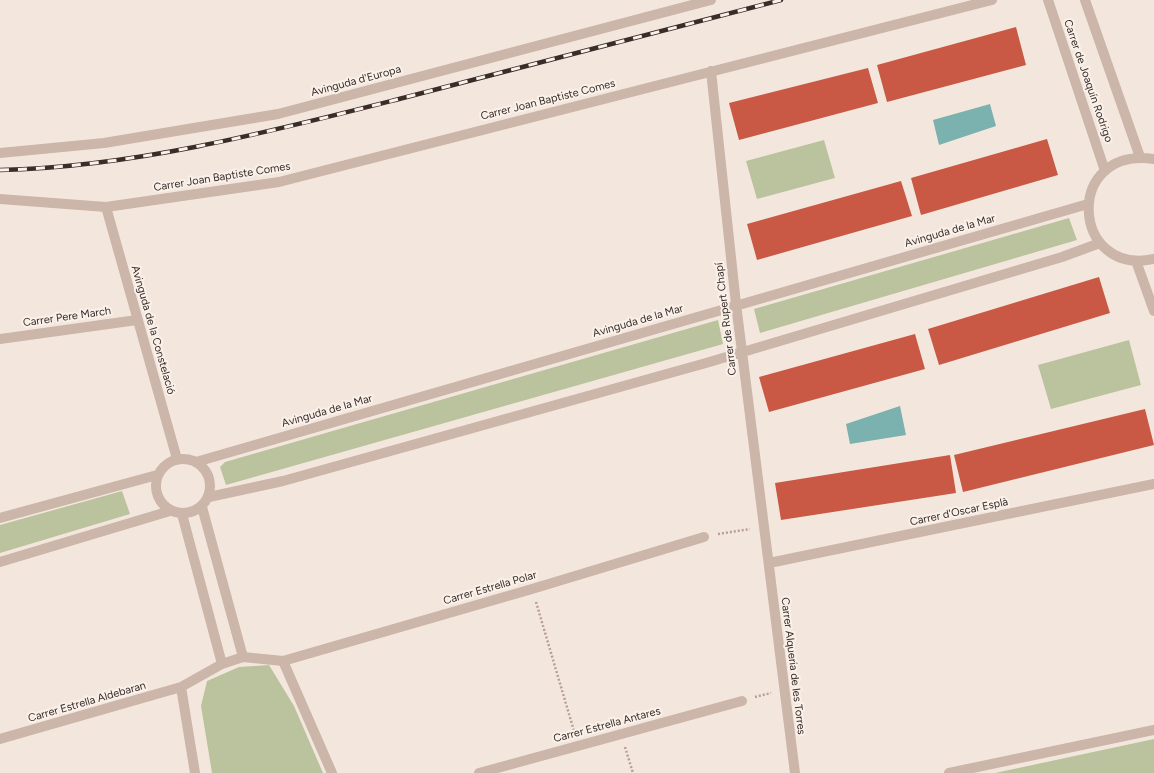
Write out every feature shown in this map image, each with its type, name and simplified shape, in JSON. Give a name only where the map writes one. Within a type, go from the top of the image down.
[{"type":"street","name":"Avinguda d'Europa","points":[[0,153],[104,144],[278,114],[711,0]]},
{"type":"street","name":"Carrer Joan Baptiste Comes","points":[[0,199],[106,207],[279,182],[992,0]]},
{"type":"street","name":"Carrer de Joaquín Rodrigo","points":[[1048,0],[1105,171]]},
{"type":"street","points":[[1085,0],[1140,157]]},
{"type":"street","name":"Carrer de Rupert Chapí","points":[[711,71],[736,304],[769,563]]},
{"type":"street","points":[[1154,159],[1140,157],[1115,163],[1105,171],[1094,186],[1088,204],[1090,223],[1100,243],[1110,252],[1123,258],[1136,261],[1154,259]]},
{"type":"street","name":"Avinguda de la Mar","points":[[196,462],[736,304],[1088,204]]},
{"type":"street","name":"Avinguda de la Constelació","points":[[106,207],[177,459]]},
{"type":"street","points":[[209,497],[283,481],[742,352],[1062,257],[1100,243]]},
{"type":"street","points":[[1136,261],[1154,311]]},
{"type":"street","name":"Carrer Pere March","points":[[0,339],[137,320]]},
{"type":"street","points":[[177,459],[186,459],[196,462],[206,471],[210,481],[209,497],[202,507],[192,512],[182,514],[170,511],[162,504],[157,496],[155,485],[157,475],[165,464],[177,459]]},
{"type":"street","points":[[0,518],[157,475]]},
{"type":"street","name":"Carrer d'Oscar Esplà","points":[[769,563],[1154,484]]},
{"type":"street","points":[[202,507],[243,658]]},
{"type":"street","points":[[0,562],[170,511]]},
{"type":"street","points":[[182,514],[222,664]]},
{"type":"street","name":"Carrer Estrella Polar","points":[[181,687],[222,664],[243,658],[283,661],[532,589],[704,537]]},
{"type":"street","name":"Carrer Alqueria de les Torres","points":[[769,563],[783,689],[795,773]]},
{"type":"street","points":[[283,661],[332,773]]},
{"type":"street","points":[[181,687],[195,773]]},
{"type":"street","name":"Carrer Estrella Aldebaran","points":[[0,739],[181,687]]},
{"type":"street","name":"Carrer Estrella Antares","points":[[479,773],[742,701]]},
{"type":"street","points":[[949,773],[1154,730]]},
{"type":"path","points":[[704,537],[764,526]]},
{"type":"path","points":[[532,589],[578,745]]},
{"type":"path","points":[[742,701],[783,689]]},
{"type":"path","points":[[622,733],[633,773]]},
{"type":"green space","points":[[824,140],[835,178],[757,199],[746,161]]},
{"type":"green space","points":[[1069,218],[1077,240],[760,333],[754,309]]},
{"type":"green space","points":[[718,320],[723,344],[226,485],[220,467],[225,462]]},
{"type":"green space","points":[[1129,340],[1141,385],[1051,409],[1038,365]]},
{"type":"green space","points":[[122,491],[130,514],[0,553],[0,525]]},
{"type":"green space","points":[[269,665],[294,706],[323,773],[212,773],[201,706],[207,681],[239,667]]},
{"type":"green space","points":[[1154,739],[1154,773],[995,773]]},
{"type":"water","points":[[990,104],[996,126],[939,145],[933,120]]},
{"type":"water","points":[[900,406],[906,435],[850,444],[846,424]]},
{"type":"building","points":[[1016,27],[1026,65],[887,102],[877,65]]},
{"type":"building","points":[[868,68],[878,103],[739,140],[729,103]]},
{"type":"building","points":[[1047,139],[1058,175],[921,215],[911,178]]},
{"type":"building","points":[[901,181],[912,216],[757,260],[747,224]]},
{"type":"building","points":[[1099,277],[1110,313],[939,365],[928,329]]},
{"type":"building","points":[[915,334],[925,369],[769,412],[759,377]]},
{"type":"building","points":[[1145,409],[1154,445],[963,492],[954,455]]},
{"type":"building","points":[[950,455],[956,493],[781,520],[775,483]]},
{"type":"railway","points":[[0,170],[51,167],[153,155],[254,134],[403,98],[781,0]]}]
